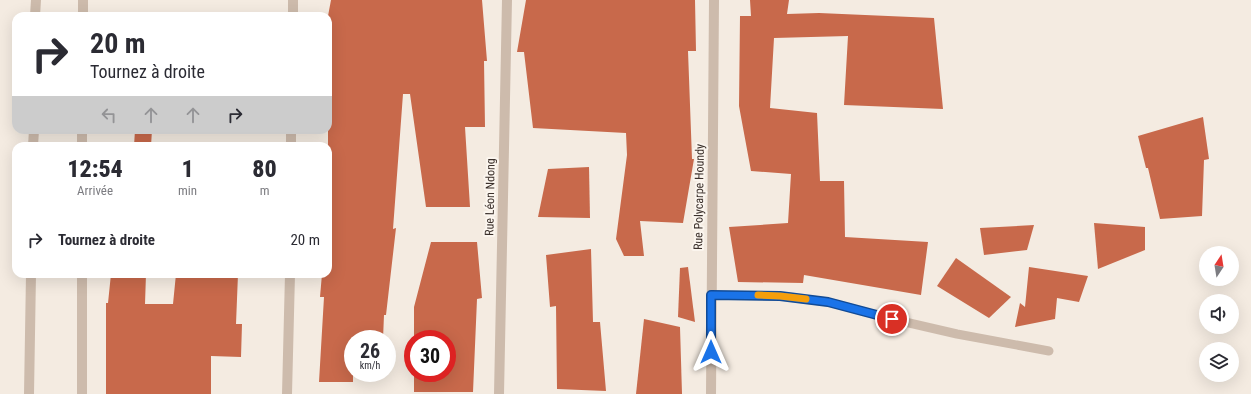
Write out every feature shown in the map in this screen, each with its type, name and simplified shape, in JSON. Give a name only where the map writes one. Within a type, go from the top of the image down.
[{"type":"street","points":[[35,12],[36,0]]},
{"type":"street","points":[[83,0],[83,12]]},
{"type":"street","points":[[293,0],[293,12]]},
{"type":"street","name":"Rue Léon Ndong","points":[[499,394],[507,0]]},
{"type":"street","name":"Rue Polycarpe Houndy","points":[[711,394],[714,0]]},
{"type":"street","points":[[29,394],[31,278]]},
{"type":"street","points":[[82,278],[82,394]]},
{"type":"street","points":[[287,394],[290,278]]},
{"type":"lane","points":[[711,295],[780,296],[828,302],[957,334],[1048,351]]},
{"type":"building","points":[[331,0],[482,0],[487,61],[484,61],[485,127],[465,127],[470,207],[426,207],[410,94],[403,94],[393,229],[396,228],[386,315],[384,315],[383,330],[344,330],[344,382],[319,382],[324,297],[320,297],[322,278],[332,278],[332,142],[328,142],[328,134],[332,134],[332,12],[329,12]]},
{"type":"building","points":[[526,0],[695,0],[696,51],[688,51],[692,159],[694,159],[683,223],[640,221],[644,256],[624,256],[616,239],[627,155],[626,133],[533,128],[524,52],[517,52]]},
{"type":"building","points":[[750,0],[789,0],[787,14],[819,13],[934,18],[943,109],[844,105],[848,36],[774,38],[770,108],[817,113],[820,181],[844,181],[845,237],[928,242],[921,295],[804,275],[803,283],[738,282],[729,227],[788,223],[791,174],[751,171],[739,106],[740,16],[751,16]]},
{"type":"building","points":[[1203,117],[1209,159],[1204,160],[1202,216],[1160,219],[1148,168],[1146,168],[1138,136]]},
{"type":"building","points":[[135,134],[152,134],[151,142],[134,142]]},
{"type":"building","points":[[589,167],[590,218],[538,217],[548,169]]},
{"type":"building","points":[[1094,223],[1145,227],[1145,250],[1098,269]]},
{"type":"building","points":[[1034,225],[1027,250],[984,255],[980,228]]},
{"type":"building","points":[[431,242],[477,242],[482,298],[477,299],[473,392],[414,392],[414,382],[456,382],[456,330],[414,330],[414,307]]},
{"type":"building","points":[[591,249],[593,322],[600,322],[606,391],[557,389],[556,306],[550,307],[546,255]]},
{"type":"building","points":[[956,258],[1011,297],[989,318],[937,286]]},
{"type":"building","points":[[688,267],[695,322],[678,317],[680,268]]},
{"type":"building","points":[[1029,267],[1088,276],[1079,302],[1057,298],[1055,319],[1015,327],[1020,303],[1025,307]]},
{"type":"building","points":[[111,278],[146,278],[145,304],[173,304],[176,278],[238,278],[236,324],[242,324],[241,357],[211,356],[211,394],[106,394],[106,303],[108,303]]},
{"type":"building","points":[[644,319],[680,327],[682,394],[636,394]]},
{"type":"slow traffic","points":[[758,295],[806,299]]},
{"type":"route","points":[[711,352],[711,295],[780,296],[828,302],[892,319]]}]
